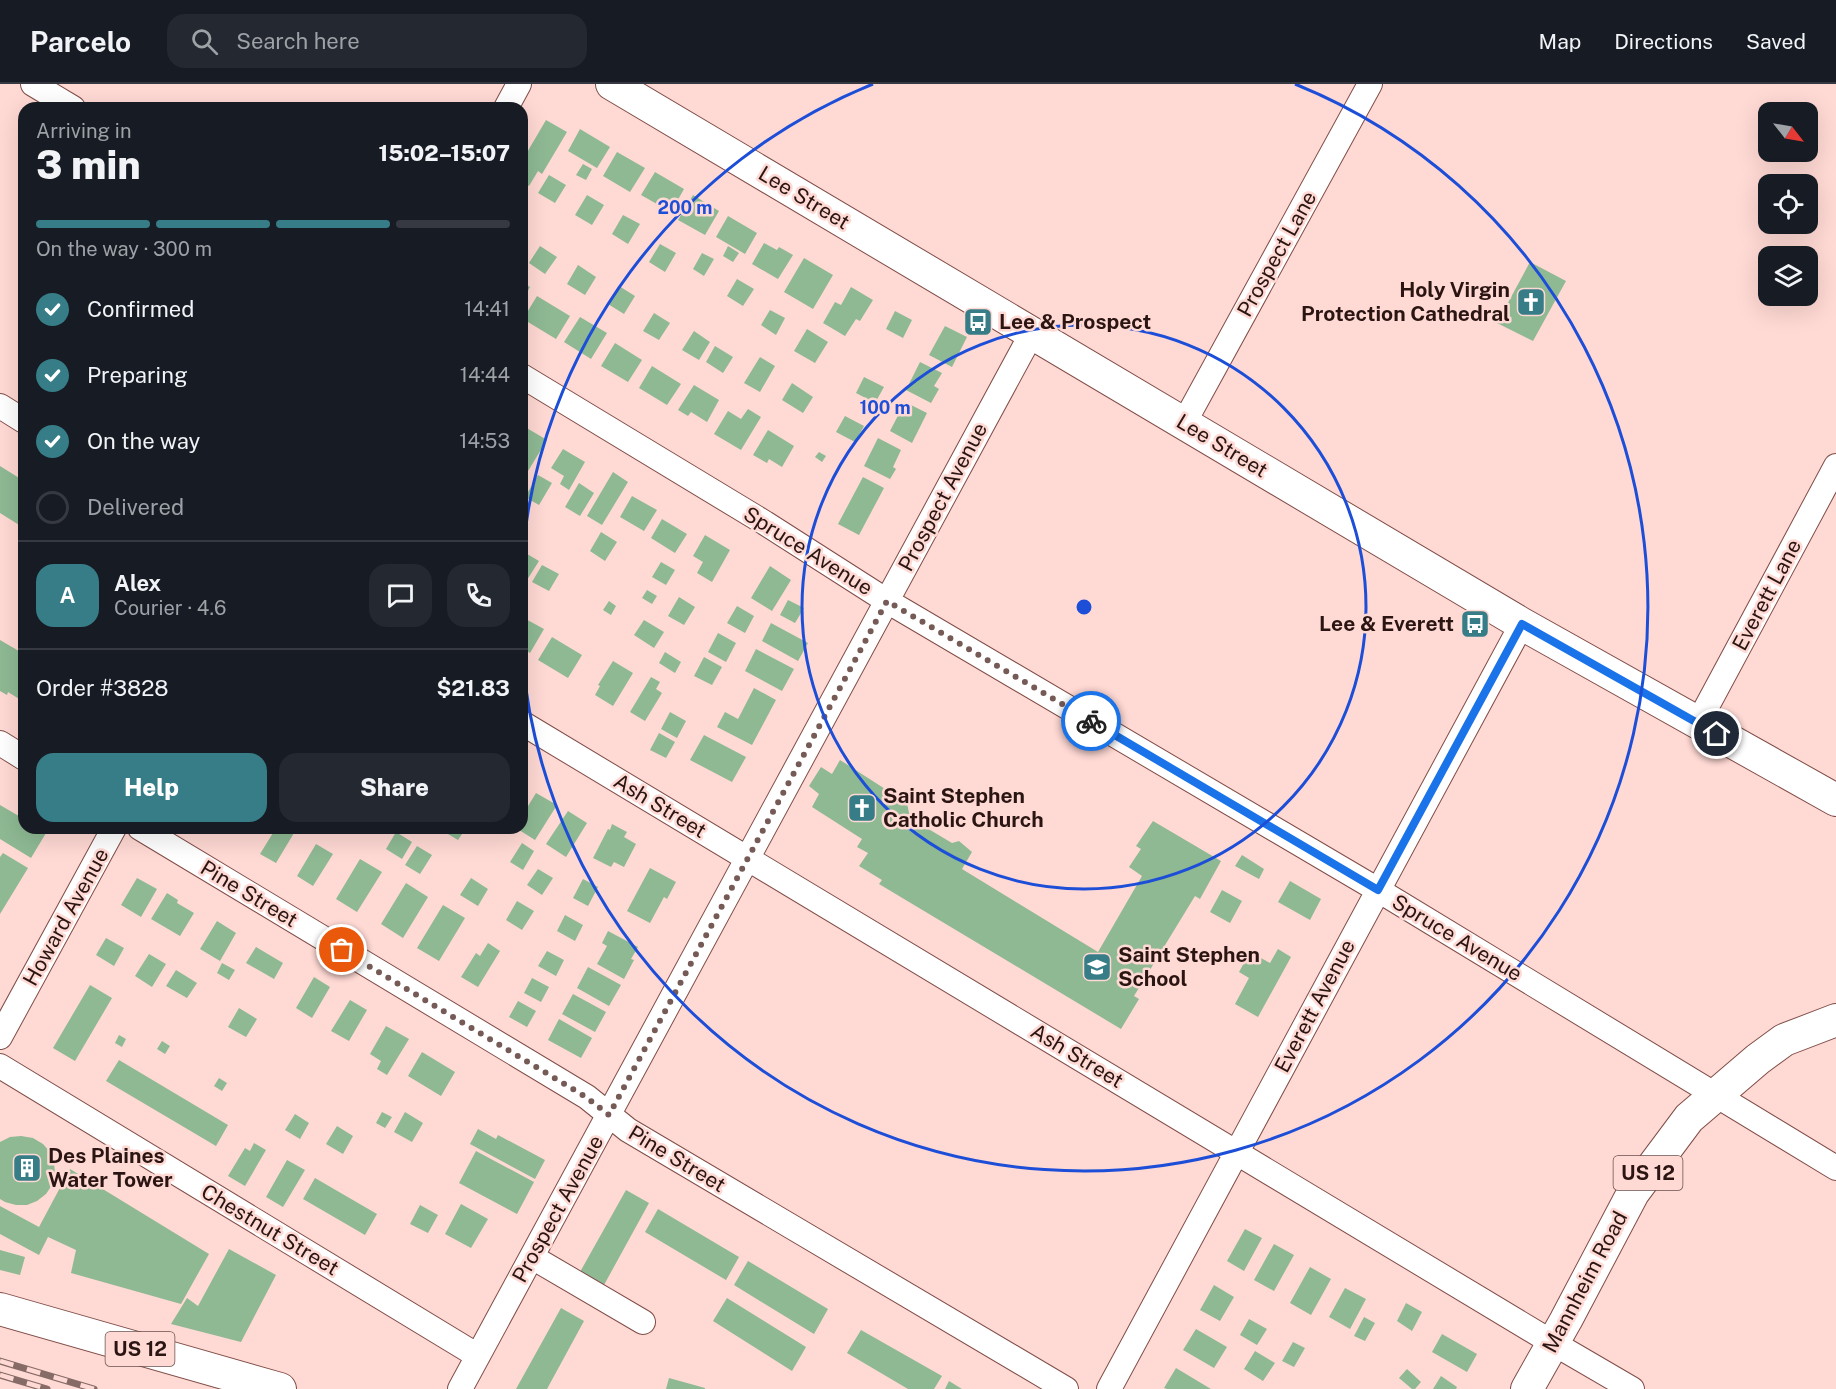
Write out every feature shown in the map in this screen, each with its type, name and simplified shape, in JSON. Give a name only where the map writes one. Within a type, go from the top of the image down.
[{"type":"main road","name":"Lee Street","points":[[612,84],[1522,624],[1836,800]]},
{"type":"main road","name":"Mannheim Road","points":[[1527,1389],[1633,1193],[1689,1118],[1758,1059],[1784,1040],[1836,1020]]},
{"type":"main road","name":"US 12","points":[[0,1309],[280,1389]]},
{"type":"street","points":[[33,84],[63,102]]},
{"type":"street","points":[[509,102],[519,84]]},
{"type":"street","name":"Prospect Lane","points":[[1184,423],[1370,84]]},
{"type":"street","name":"Prospect Avenue","points":[[460,1389],[1032,333]]},
{"type":"street","name":"Spruce Avenue","points":[[528,380],[765,523],[887,601],[1378,890],[1836,1168]]},
{"type":"street","points":[[0,406],[18,417]]},
{"type":"street","name":"Everett Lane","points":[[1698,723],[1836,466]]},
{"type":"street","name":"Everett Avenue","points":[[1109,1389],[1522,624]]},
{"type":"street","name":"Ash Street","points":[[528,727],[1632,1389]]},
{"type":"street","points":[[0,744],[18,754]]},
{"type":"street","name":"Howard Avenue","points":[[0,1037],[111,834]]},
{"type":"street","name":"Pine Street","points":[[150,834],[586,1097],[628,1130],[1066,1389]]},
{"type":"street","name":"Chestnut Street","points":[[0,1066],[478,1356]]},
{"type":"street","points":[[532,1257],[643,1322]]},
{"type":"building","points":[[546,120],[567,132],[542,174],[538,171],[529,186],[528,151]]},
{"type":"building","points":[[580,129],[610,147],[597,168],[568,151]]},
{"type":"building","points":[[617,152],[645,168],[630,192],[603,176]]},
{"type":"building","points":[[583,164],[592,169],[586,180],[576,175]]},
{"type":"building","points":[[655,172],[684,189],[671,212],[641,195]]},
{"type":"building","points":[[549,175],[566,185],[555,203],[538,193]]},
{"type":"building","points":[[587,195],[604,205],[592,225],[575,215]]},
{"type":"building","points":[[693,195],[719,211],[705,235],[678,220]]},
{"type":"building","points":[[623,215],[640,224],[628,244],[612,234]]},
{"type":"building","points":[[728,216],[757,233],[745,254],[716,237]]},
{"type":"building","points":[[764,243],[777,250],[779,247],[793,255],[778,279],[752,264]]},
{"type":"building","points":[[660,244],[676,253],[665,272],[649,262]]},
{"type":"building","points":[[540,246],[557,257],[545,274],[529,263]]},
{"type":"building","points":[[728,246],[739,253],[733,262],[723,256]]},
{"type":"building","points":[[702,253],[714,259],[704,276],[693,269]]},
{"type":"building","points":[[804,258],[833,275],[813,309],[784,292]]},
{"type":"building","name":"Holy Virgin Protection Cathedral","points":[[1530,262],[1566,281],[1533,341],[1497,323]]},
{"type":"building","points":[[578,265],[596,277],[585,295],[567,284]]},
{"type":"building","points":[[737,279],[754,289],[743,306],[727,296]]},
{"type":"building","points":[[619,286],[635,296],[624,314],[608,304]]},
{"type":"building","points":[[851,287],[873,300],[860,321],[856,319],[845,336],[823,323],[835,302],[841,305]]},
{"type":"building","points":[[537,296],[570,316],[556,339],[528,322],[528,311]]},
{"type":"building","points":[[770,310],[785,318],[776,335],[761,325]]},
{"type":"building","points":[[895,311],[912,320],[903,338],[886,329]]},
{"type":"building","points":[[654,313],[670,323],[659,340],[643,331]]},
{"type":"building","points":[[580,317],[607,333],[591,359],[564,342]]},
{"type":"building","points":[[945,326],[967,337],[952,367],[929,355]]},
{"type":"building","points":[[807,329],[828,342],[815,363],[794,351]]},
{"type":"building","points":[[694,331],[710,342],[699,360],[682,350]]},
{"type":"building","points":[[615,343],[642,360],[628,382],[601,366]]},
{"type":"building","points":[[715,346],[733,357],[723,373],[706,362]]},
{"type":"building","points":[[760,357],[775,366],[760,392],[744,383]]},
{"type":"building","points":[[920,362],[942,373],[934,386],[939,389],[931,403],[906,390]]},
{"type":"building","points":[[652,366],[681,384],[667,405],[639,388]]},
{"type":"building","points":[[864,377],[884,387],[875,403],[856,393]]},
{"type":"building","points":[[792,383],[813,397],[803,413],[782,400]]},
{"type":"building","points":[[694,385],[719,400],[707,422],[691,412],[688,416],[678,410]]},
{"type":"building","points":[[905,402],[927,413],[912,443],[890,431]]},
{"type":"building","points":[[748,409],[761,417],[741,450],[714,434],[728,411],[741,419]]},
{"type":"building","points":[[845,416],[864,426],[855,442],[836,432]]},
{"type":"building","points":[[528,429],[547,440],[528,471]]},
{"type":"building","points":[[768,430],[794,446],[782,467],[769,459],[767,463],[753,455]]},
{"type":"building","points":[[878,438],[901,450],[893,467],[896,469],[890,479],[864,466]]},
{"type":"building","points":[[563,449],[585,462],[569,490],[560,484],[564,476],[551,468]]},
{"type":"building","points":[[819,452],[826,456],[822,462],[815,457]]},
{"type":"building","points":[[0,466],[18,477],[18,524],[0,513]]},
{"type":"building","points":[[613,472],[628,482],[602,525],[587,516]]},
{"type":"building","points":[[538,475],[552,483],[539,505],[528,499],[528,492]]},
{"type":"building","points":[[863,477],[884,488],[859,535],[838,524]]},
{"type":"building","points":[[579,483],[594,493],[580,516],[565,507]]},
{"type":"building","points":[[632,496],[657,510],[644,531],[620,517]]},
{"type":"building","points":[[662,519],[687,534],[675,553],[651,538]]},
{"type":"building","points":[[601,532],[617,542],[605,561],[590,551]]},
{"type":"building","points":[[705,535],[730,550],[712,582],[697,573],[703,562],[693,556]]},
{"type":"building","points":[[528,555],[539,561],[528,578]]},
{"type":"building","points":[[661,562],[675,570],[666,585],[652,577]]},
{"type":"building","points":[[542,565],[559,574],[549,591],[532,582]]},
{"type":"building","points":[[770,566],[791,580],[772,611],[751,598]]},
{"type":"building","points":[[647,590],[657,596],[652,604],[642,598]]},
{"type":"building","points":[[679,597],[695,607],[684,625],[668,616]]},
{"type":"building","points":[[788,600],[804,608],[795,623],[780,615]]},
{"type":"building","points":[[609,601],[616,606],[611,615],[603,610]]},
{"type":"building","points":[[737,606],[754,616],[745,633],[727,623]]},
{"type":"building","points":[[528,620],[544,629],[530,653],[528,652]]},
{"type":"building","points":[[644,620],[664,632],[654,648],[634,635]]},
{"type":"building","points":[[771,623],[808,643],[798,661],[762,641]]},
{"type":"building","points":[[718,633],[736,643],[726,662],[708,652]]},
{"type":"building","points":[[552,637],[582,655],[568,678],[538,660]]},
{"type":"building","points":[[0,640],[18,650],[18,698],[8,692],[7,695],[0,691]]},
{"type":"building","points":[[756,649],[794,669],[782,691],[745,671]]},
{"type":"building","points":[[665,652],[681,662],[675,673],[659,663]]},
{"type":"building","points":[[704,657],[722,667],[712,685],[694,676]]},
{"type":"building","points":[[613,661],[633,673],[613,706],[595,695],[600,686],[598,685]]},
{"type":"building","points":[[651,677],[660,682],[656,689],[662,693],[645,721],[630,712]]},
{"type":"building","points":[[754,688],[776,700],[752,745],[717,727],[725,712],[738,719]]},
{"type":"building","points":[[670,712],[686,721],[677,738],[661,729]]},
{"type":"building","points":[[659,733],[675,742],[666,758],[650,750]]},
{"type":"building","points":[[704,735],[746,757],[732,782],[690,760]]},
{"type":"building","points":[[840,760],[907,803],[910,818],[952,843],[959,841],[972,852],[962,869],[1098,952],[1142,876],[1129,867],[1141,849],[1136,846],[1153,821],[1221,861],[1200,899],[1195,896],[1134,996],[1139,999],[1121,1029],[879,884],[882,880],[859,866],[868,853],[857,847],[862,839],[812,807],[819,794],[809,786],[821,767],[832,774]]},
{"type":"building","points":[[536,793],[557,805],[535,840],[526,834],[528,834],[528,806]]},
{"type":"building","points":[[0,805],[18,816],[18,834],[45,834],[31,858],[0,839]]},
{"type":"building","points":[[568,811],[587,823],[566,857],[546,844]]},
{"type":"building","points":[[612,824],[627,832],[624,837],[636,844],[624,867],[614,862],[611,867],[593,858]]},
{"type":"building","points":[[272,834],[293,834],[276,863],[260,854]]},
{"type":"building","points":[[395,834],[399,834],[412,842],[402,859],[386,849]]},
{"type":"building","points":[[448,834],[462,834],[458,840]]},
{"type":"building","points":[[522,843],[534,851],[523,870],[510,862]]},
{"type":"building","points":[[316,844],[333,854],[313,886],[297,876]]},
{"type":"building","points":[[417,846],[432,855],[420,874],[405,865]]},
{"type":"building","points":[[3,853],[28,868],[0,914],[0,857]]},
{"type":"building","points":[[1242,855],[1264,869],[1259,879],[1235,866]]},
{"type":"building","points":[[360,859],[382,872],[357,912],[336,899]]},
{"type":"building","points":[[650,868],[676,882],[667,899],[664,897],[650,923],[627,911]]},
{"type":"building","points":[[538,869],[553,878],[542,895],[527,885]]},
{"type":"building","points":[[137,878],[157,889],[141,917],[121,905]]},
{"type":"building","points":[[471,878],[488,889],[478,906],[460,895]]},
{"type":"building","points":[[583,879],[598,887],[588,906],[573,898]]},
{"type":"building","points":[[1290,881],[1321,899],[1310,920],[1278,902]]},
{"type":"building","points":[[406,883],[428,897],[403,938],[381,924]]},
{"type":"building","points":[[1222,890],[1242,901],[1230,923],[1210,912]]},
{"type":"building","points":[[167,893],[178,900],[177,903],[194,913],[180,936],[151,919]]},
{"type":"building","points":[[517,901],[534,911],[522,930],[506,920]]},
{"type":"building","points":[[443,905],[465,918],[439,961],[417,948]]},
{"type":"building","points":[[565,915],[583,925],[575,941],[557,931]]},
{"type":"building","points":[[217,921],[236,933],[220,961],[200,949]]},
{"type":"building","points":[[608,931],[638,947],[624,979],[597,964],[607,946],[602,943]]},
{"type":"building","points":[[106,938],[124,948],[114,966],[96,955]]},
{"type":"building","points":[[488,943],[500,951],[478,987],[461,977],[476,953],[480,956]]},
{"type":"building","points":[[256,947],[283,963],[274,979],[246,963]]},
{"type":"building","points":[[1278,949],[1291,957],[1258,1017],[1235,1004],[1249,978],[1239,972],[1250,952],[1270,963]]},
{"type":"building","points":[[547,951],[564,960],[556,976],[538,966]]},
{"type":"building","points":[[149,954],[166,964],[152,987],[135,976]]},
{"type":"building","points":[[222,963],[235,970],[229,980],[217,973]]},
{"type":"building","points":[[588,967],[621,985],[609,1006],[577,988]]},
{"type":"building","points":[[176,970],[197,983],[187,998],[166,986]]},
{"type":"building","points":[[314,977],[330,987],[312,1018],[296,1008]]},
{"type":"building","points":[[532,978],[549,987],[541,1002],[524,993]]},
{"type":"building","points":[[90,985],[112,998],[75,1061],[53,1048]]},
{"type":"building","points":[[573,994],[606,1012],[595,1032],[562,1014]]},
{"type":"building","points":[[350,1000],[367,1010],[349,1041],[331,1031]]},
{"type":"building","points":[[518,1001],[536,1011],[527,1027],[509,1017]]},
{"type":"building","points":[[239,1008],[257,1019],[246,1037],[228,1027]]},
{"type":"building","points":[[559,1019],[592,1038],[581,1058],[548,1040]]},
{"type":"building","points":[[386,1026],[409,1039],[387,1075],[377,1069],[381,1061],[370,1054]]},
{"type":"building","points":[[119,1035],[126,1039],[122,1047],[115,1043]]},
{"type":"building","points":[[162,1041],[170,1046],[165,1054],[157,1049]]},
{"type":"building","points":[[422,1052],[455,1072],[441,1096],[408,1076]]},
{"type":"building","points":[[119,1060],[228,1125],[216,1146],[106,1081]]},
{"type":"building","points":[[219,1078],[227,1083],[222,1091],[214,1086]]},
{"type":"building","points":[[382,1112],[392,1117],[385,1128],[376,1123]]},
{"type":"building","points":[[405,1112],[423,1123],[412,1142],[394,1132]]},
{"type":"building","points":[[295,1114],[309,1123],[300,1139],[285,1130]]},
{"type":"building","points":[[337,1126],[353,1136],[343,1154],[326,1144]]},
{"type":"building","points":[[478,1129],[496,1139],[498,1135],[545,1160],[535,1179],[470,1144]]},
{"type":"building","name":"Des Plaines Water Tower","points":[[10,1137],[33,1138],[43,1144],[50,1152],[54,1162],[55,1174],[52,1185],[46,1194],[27,1205],[16,1205],[0,1199],[0,1142]]},
{"type":"building","points":[[254,1143],[266,1150],[245,1186],[228,1176],[245,1148],[250,1151]]},
{"type":"building","points":[[476,1151],[534,1182],[517,1214],[459,1183]]},
{"type":"building","points":[[287,1160],[305,1170],[283,1207],[266,1197]]},
{"type":"building","points":[[70,1169],[209,1254],[181,1304],[71,1273],[76,1250],[48,1237],[39,1255],[0,1234],[0,1206],[39,1227]]},
{"type":"building","points":[[315,1178],[377,1214],[365,1235],[303,1199]]},
{"type":"building","points":[[626,1190],[649,1203],[604,1285],[580,1272]]},
{"type":"building","points":[[461,1204],[488,1219],[471,1248],[445,1234]]},
{"type":"building","points":[[420,1205],[438,1215],[428,1233],[410,1224]]},
{"type":"building","points":[[658,1209],[739,1257],[726,1280],[645,1232]]},
{"type":"building","points":[[1245,1229],[1262,1238],[1244,1271],[1227,1261]]},
{"type":"building","points":[[1274,1244],[1294,1255],[1274,1291],[1254,1280]]},
{"type":"building","points":[[229,1249],[276,1275],[241,1342],[171,1324],[187,1298],[198,1306]]},
{"type":"building","points":[[0,1250],[25,1257],[20,1275],[0,1270]]},
{"type":"building","points":[[748,1261],[828,1309],[814,1334],[734,1285]]},
{"type":"building","points":[[1310,1267],[1331,1279],[1311,1315],[1290,1303]]},
{"type":"building","points":[[1214,1285],[1234,1297],[1220,1321],[1200,1310]]},
{"type":"building","points":[[1345,1288],[1366,1299],[1350,1329],[1329,1317]]},
{"type":"building","points":[[727,1298],[806,1347],[792,1371],[713,1321]]},
{"type":"building","points":[[1406,1303],[1422,1312],[1412,1331],[1397,1321]]},
{"type":"building","points":[[561,1308],[584,1321],[547,1389],[516,1389]]},
{"type":"building","points":[[1364,1317],[1375,1323],[1365,1341],[1354,1336]]},
{"type":"building","points":[[1249,1319],[1267,1329],[1257,1345],[1240,1335]]},
{"type":"building","points":[[1196,1329],[1227,1347],[1214,1368],[1183,1350]]},
{"type":"building","points":[[861,1330],[942,1376],[934,1389],[908,1389],[847,1353]]},
{"type":"building","points":[[1442,1334],[1477,1354],[1467,1372],[1432,1352]]},
{"type":"building","points":[[1293,1342],[1305,1348],[1294,1367],[1282,1361]]},
{"type":"building","points":[[1255,1351],[1275,1363],[1263,1381],[1244,1369]]},
{"type":"building","points":[[1176,1368],[1211,1389],[1164,1388]]},
{"type":"building","points":[[1407,1369],[1421,1382],[1415,1389],[1399,1378]]},
{"type":"building","points":[[1441,1376],[1457,1387],[1456,1389],[1433,1389]]},
{"type":"building","points":[[669,1378],[705,1388],[705,1389],[666,1389]]},
{"type":"building","points":[[949,1381],[962,1389],[945,1389]]},
{"type":"railway","points":[[0,1361],[94,1389]]},
{"type":"railway","points":[[0,1375],[47,1389]]},
{"type":"way so far","points":[[342,950],[586,1097],[609,1115],[887,601],[1091,721]]},
{"type":"place","name":"Holy Virgin Protection Cathedral","points":[[1531,302]]},
{"type":"place","name":"Lee & Prospect","points":[[978,322]]},
{"type":"place","name":"Lee & Everett","points":[[1475,624]]},
{"type":"place","name":"Saint Stephen Catholic Church","points":[[862,808]]},
{"type":"place","name":"Saint Stephen School","points":[[1097,967]]},
{"type":"place","name":"Des Plaines Water Tower","points":[[27,1168]]},
{"type":"route","points":[[1091,721],[1378,890],[1522,624],[1717,734]]}]
